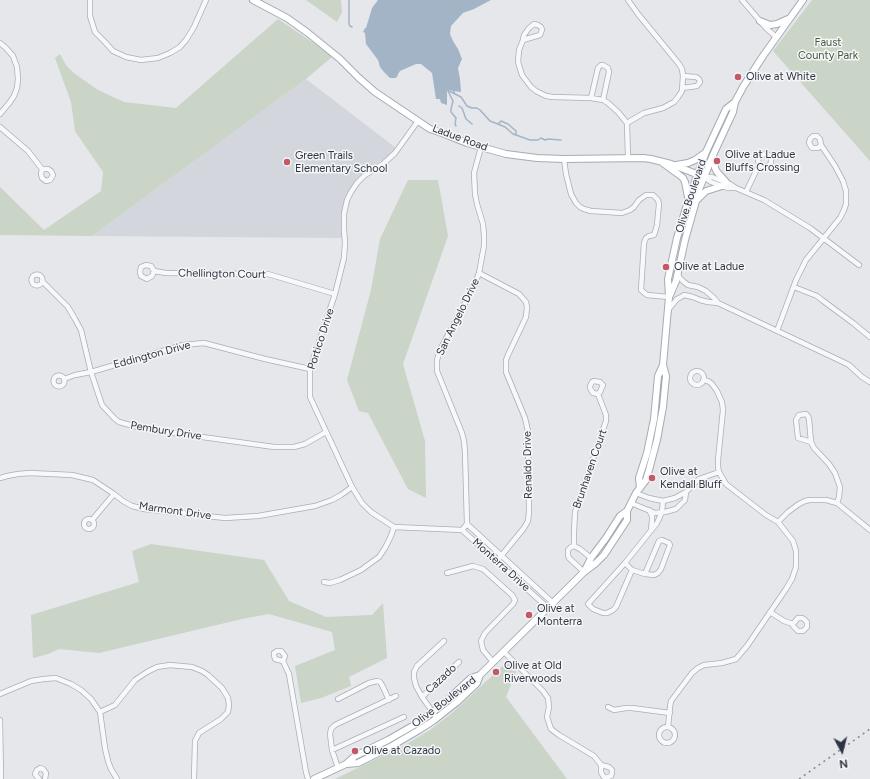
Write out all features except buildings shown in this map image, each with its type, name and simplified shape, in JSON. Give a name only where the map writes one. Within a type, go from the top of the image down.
[{"type":"main road","name":"Ladue Road","points":[[253,0],[287,18],[308,33],[340,59],[375,92],[430,129],[506,154],[537,158],[564,159],[643,158],[659,160],[676,165],[704,177]]},
{"type":"main road","name":"Olive Boulevard","points":[[669,297],[676,281],[685,240],[704,177],[733,112],[735,102],[753,71],[803,0]]},
{"type":"main road","points":[[760,21],[764,24],[770,25],[789,19]]},
{"type":"main road","name":"Olive Boulevard","points":[[314,779],[346,764],[355,756],[402,733],[433,712],[471,678],[480,675],[584,572],[596,563],[612,543],[627,520],[627,511],[638,490],[639,478],[654,419],[658,376],[663,365],[669,297],[668,279],[677,238],[697,174],[706,152],[726,109],[735,102]]},
{"type":"main road","points":[[676,165],[695,160],[706,152]]},
{"type":"main road","points":[[696,201],[706,191],[724,184],[715,168],[713,155]]},
{"type":"main road","points":[[659,160],[683,178],[689,198]]},
{"type":"main road","name":"Olive Boulevard","points":[[584,572],[591,558],[620,516],[627,511]]},
{"type":"main road","name":"Olive Boulevard","points":[[346,764],[358,763],[419,730],[457,702],[477,683],[480,675]]},
{"type":"street","points":[[90,0],[90,16],[95,32],[113,51],[126,57],[141,60],[158,58],[180,47],[194,27],[206,0]]},
{"type":"street","points":[[627,123],[644,113],[669,106],[674,102],[682,88],[683,76],[682,69],[679,64],[628,0]]},
{"type":"street","points":[[742,0],[776,37]]},
{"type":"street","points":[[524,40],[519,50],[518,62],[522,75],[526,81],[541,94],[553,97],[591,98],[603,100],[614,108],[627,123],[628,158]]},
{"type":"street","points":[[0,43],[13,56],[17,66],[18,79],[14,96],[0,114]]},
{"type":"street","points":[[591,98],[598,68],[603,65],[608,68],[609,72],[603,100]]},
{"type":"street","points":[[682,88],[697,86],[700,82],[696,77],[683,76]]},
{"type":"street","name":"Portico Drive","points":[[394,527],[371,512],[362,503],[352,487],[310,397],[310,369],[336,294],[344,258],[344,214],[350,192],[365,175],[383,164],[395,153],[418,121]]},
{"type":"street","points":[[0,127],[28,151],[42,168]]},
{"type":"street","points":[[777,331],[798,275],[806,260],[840,218],[846,204],[846,190],[843,181],[821,145]]},
{"type":"street","name":"San Angelo Drive","points":[[467,524],[464,441],[437,371],[437,360],[438,355],[474,286],[479,273],[484,246],[484,236],[483,224],[475,194],[474,173],[481,147]]},
{"type":"street","points":[[564,159],[571,194],[576,203],[584,209],[591,211],[622,213],[634,207],[639,200],[646,195],[653,195],[658,200],[659,210],[656,232],[654,235],[646,238],[644,243],[641,290],[647,295],[669,297]]},
{"type":"street","points":[[746,192],[756,170],[760,165]]},
{"type":"street","points":[[704,177],[712,177],[724,184],[730,184],[764,200],[800,221],[859,265]]},
{"type":"street","name":"Chellington Court","points":[[154,271],[166,273],[268,274],[336,294]]},
{"type":"street","points":[[678,272],[679,277],[684,282],[688,285],[698,287],[706,291],[718,303]]},
{"type":"street","name":"Renaldo Drive","points":[[479,273],[519,294],[526,302],[527,308],[526,317],[506,360],[506,372],[525,418],[528,430],[529,512],[528,520],[524,528],[497,561]]},
{"type":"street","name":"Pembury Drive","points":[[42,281],[68,307],[75,319],[80,330],[91,372],[102,404],[119,422],[145,428],[279,448],[294,447],[305,444],[326,432]]},
{"type":"street","points":[[794,286],[817,296],[853,322],[870,337]]},
{"type":"street","points":[[668,310],[677,299],[684,295],[708,302],[718,303],[849,365],[870,382]]},
{"type":"street","name":"Eddington Drive","points":[[64,379],[183,346],[204,343],[310,369]]},
{"type":"street","points":[[668,727],[672,701],[692,673],[704,665],[722,663],[736,659],[747,646],[786,589],[792,579],[796,567],[796,551],[793,541],[778,522],[766,515],[726,484],[719,472],[718,460],[723,410],[722,402],[718,391],[712,384],[704,380]]},
{"type":"street","name":"Brunhaven Court","points":[[584,572],[570,558],[568,555],[568,550],[574,546],[575,512],[606,421],[606,415],[598,394]]},
{"type":"street","points":[[811,442],[798,438],[796,423],[799,415],[806,414],[809,419],[811,442],[814,448],[835,473],[840,487],[837,503]]},
{"type":"street","points":[[638,490],[649,498],[663,501],[675,498],[686,492],[699,479],[719,472]]},
{"type":"street","name":"Marmont Drive","points":[[0,478],[30,473],[72,475],[93,480],[122,501],[132,506],[144,509],[226,518],[258,516],[315,506],[337,498],[352,487]]},
{"type":"street","points":[[631,503],[655,512],[671,511],[676,509],[685,500],[686,492]]},
{"type":"street","points":[[92,520],[114,494]]},
{"type":"street","points":[[778,522],[788,512],[805,501],[826,500],[837,503],[870,530]]},
{"type":"street","points":[[632,570],[616,607],[613,610],[603,613],[590,607],[588,604],[625,563],[657,523],[662,512],[663,501]]},
{"type":"street","points":[[649,510],[652,516],[650,531]]},
{"type":"street","points":[[462,530],[467,524]]},
{"type":"street","name":"Monterra Drive","points":[[467,524],[553,603]]},
{"type":"street","points":[[324,582],[330,583],[345,578],[379,557],[391,536],[394,527]]},
{"type":"street","name":"Monterra Drive","points":[[394,527],[462,530],[548,608]]},
{"type":"street","points":[[625,563],[632,570],[645,574],[658,574],[670,545],[669,543],[662,540],[659,541],[645,574]]},
{"type":"street","points":[[574,546],[580,548],[591,558]]},
{"type":"street","points":[[447,573],[473,566],[483,569],[512,595],[515,600],[513,604],[485,633],[481,641],[483,650],[494,662]]},
{"type":"street","points":[[770,612],[792,624]]},
{"type":"street","points":[[437,718],[416,686],[414,672],[418,666],[444,641]]},
{"type":"street","points":[[504,652],[544,691],[548,698],[549,707],[547,717],[551,728],[559,736],[594,756],[601,765]]},
{"type":"street","points":[[283,662],[290,680],[308,779]]},
{"type":"street","name":"Cazado","points":[[422,697],[459,662]]},
{"type":"street","points":[[100,712],[116,705],[135,680],[157,667],[170,665],[192,667],[202,671],[212,678],[222,688],[228,698],[228,712],[221,719],[199,733],[195,741],[194,779]]},
{"type":"street","points":[[0,694],[31,681],[44,678],[56,678],[81,690],[91,699],[100,712],[108,761],[111,770],[117,779]]},
{"type":"street","points":[[338,700],[369,683],[377,681],[382,685],[389,700]]},
{"type":"street","points":[[338,768],[332,750],[330,734],[331,729],[335,725],[396,696]]},
{"type":"street","points":[[608,707],[614,710],[632,708],[670,713]]},
{"type":"street","points":[[332,750],[404,717]]},
{"type":"street","points":[[0,720],[1,779]]},
{"type":"street","points":[[39,779],[35,774],[40,768],[46,773],[45,779]]},
{"type":"shaded area","name":"Green Trails Elementary School","points":[[306,79],[396,148],[386,158],[365,171],[350,189],[343,203],[342,238],[92,236]]},
{"type":"green space","points":[[306,0],[341,0],[342,12],[337,22]]},
{"type":"green space","name":"Faust County Park","points":[[812,0],[870,0],[870,161],[773,51]]},
{"type":"green space","points":[[278,19],[332,57],[306,79],[92,236],[0,236],[0,187],[44,230],[101,191],[103,172],[75,131],[71,102],[55,58],[60,54],[66,65],[75,74],[98,90],[124,102],[176,108]]},
{"type":"green space","points":[[408,180],[438,180],[448,236],[403,364],[425,441],[426,498],[408,489],[368,413],[359,411],[347,380],[371,290],[380,239]]},
{"type":"green space","points":[[151,544],[264,560],[289,601],[326,617],[372,615],[383,603],[387,658],[349,677],[351,686],[321,698],[301,703],[295,666],[335,650],[332,632],[269,614],[99,653],[59,649],[33,658],[31,615],[139,582],[132,551]]},
{"type":"green space","points":[[507,662],[517,669],[506,697],[567,779],[335,779],[405,745],[430,730],[452,713]]},
{"type":"water","points":[[378,0],[491,0],[463,13],[451,26],[450,34],[462,59],[458,68],[461,92],[447,90],[447,105],[441,103],[440,99],[436,99],[432,73],[421,64],[416,64],[400,71],[395,78],[390,78],[380,67],[378,60],[366,44],[365,33],[363,32],[366,28],[372,8]]},
{"type":"waterway","points":[[349,0],[349,24],[352,27]]},
{"type":"waterway","points":[[447,90],[461,97],[467,106],[480,110],[490,121],[498,124],[501,121],[508,124],[516,131],[516,135],[530,140],[538,140],[541,138],[545,140],[561,140]]},
{"type":"waterway","points":[[453,90],[455,94]]},
{"type":"waterway","points":[[448,91],[453,101],[451,112],[456,118],[456,126]]},
{"type":"waterway","points":[[459,106],[462,108],[466,119],[472,124]]},
{"type":"waterway","points":[[498,124],[516,135]]},
{"type":"railway","points":[[799,779],[870,729]]},
{"type":"place","name":"Olive at White","points":[[738,77]]},
{"type":"place","name":"Olive at Ladue Bluffs Crossing","points":[[717,161]]},
{"type":"place","name":"Green Trails Elementary School","points":[[287,162]]},
{"type":"place","name":"Olive at Ladue","points":[[666,267]]},
{"type":"place","name":"Olive at Kendall Bluff","points":[[652,478]]},
{"type":"place","name":"Olive at Monterra","points":[[529,615]]},
{"type":"place","name":"Olive at Old Riverwoods","points":[[496,672]]},
{"type":"place","name":"Olive at Cazado","points":[[355,751]]}]
